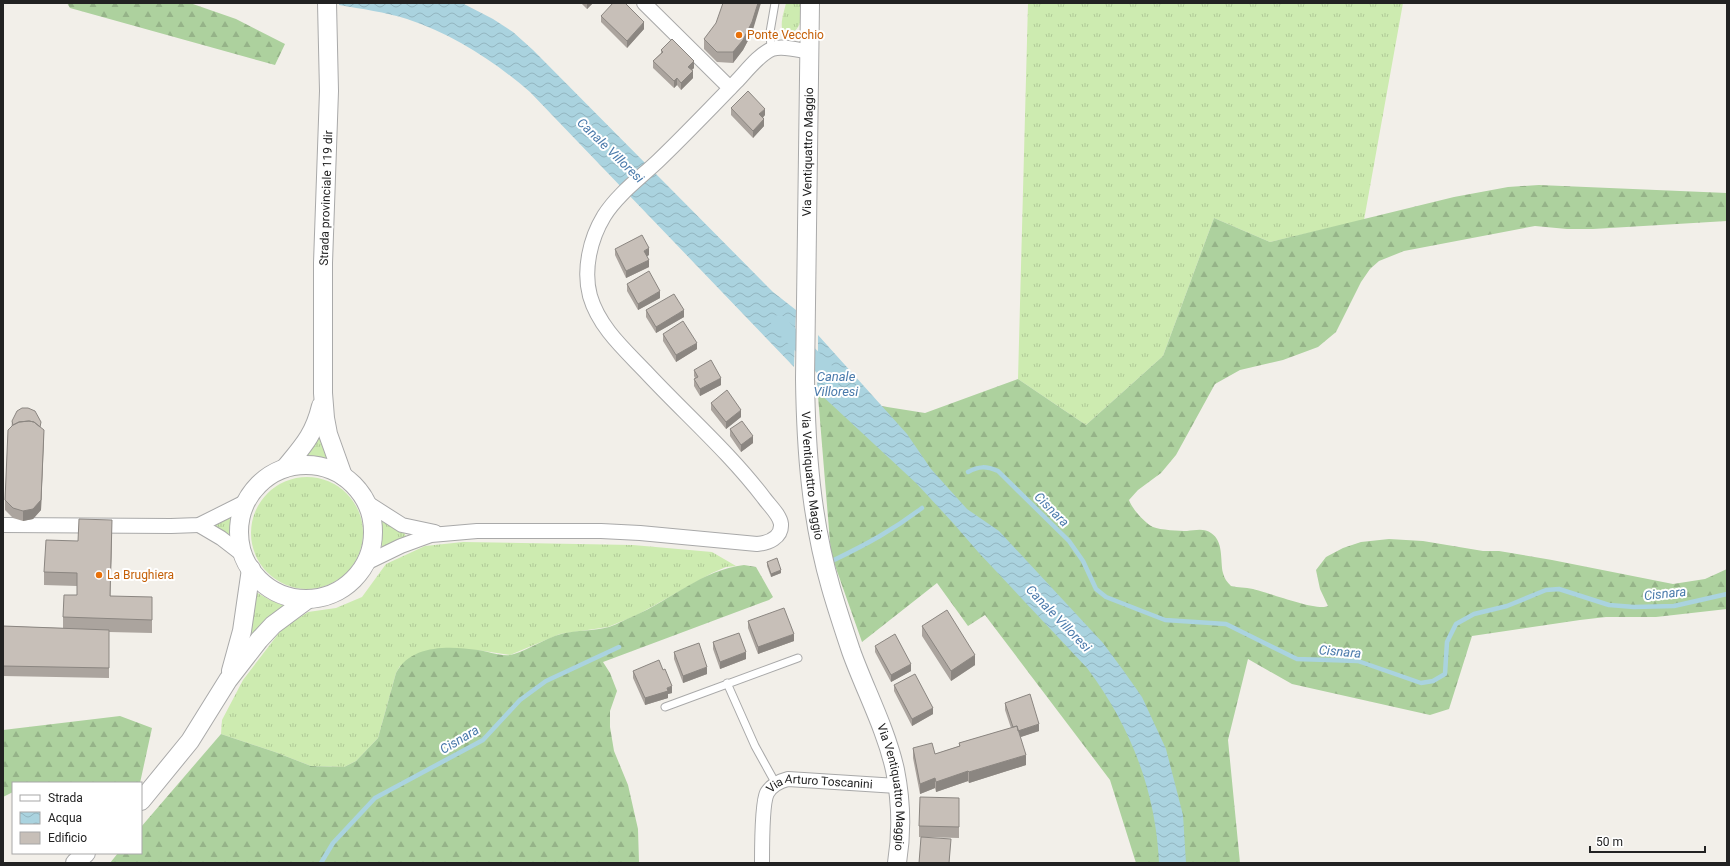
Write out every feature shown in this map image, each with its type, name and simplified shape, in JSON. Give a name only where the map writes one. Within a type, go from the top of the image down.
[{"type":"street","name":"Strada provinciale 119 dir","points":[[328,3],[328,117],[323,255],[323,393],[328,434],[344,476]]},
{"type":"street","points":[[644,3],[730,88]]},
{"type":"street","name":"Via Ventiquattro Maggio","points":[[810,3],[805,379],[809,470],[822,555],[851,651],[889,750],[898,786],[900,817],[898,863]]},
{"type":"street","points":[[366,502],[402,525],[424,531],[446,533],[515,530],[601,531],[640,533],[757,544],[771,541],[777,536],[781,526],[779,518],[753,483],[604,327],[590,297],[588,282],[590,248],[595,233],[605,215],[617,200],[670,150],[754,63],[771,49],[789,48],[809,52]]},
{"type":"street","name":"Strada provinciale 119 dir","points":[[285,468],[309,439],[318,416],[323,393]]},
{"type":"street","points":[[309,465],[333,470],[344,476],[360,492],[366,502],[373,526],[373,539],[366,562],[351,582],[342,589],[320,598],[308,599],[294,598],[282,594],[259,580],[247,562],[240,544],[240,522],[247,501],[263,481],[285,468],[309,465]]},
{"type":"street","points":[[3,525],[199,525],[247,501]]},
{"type":"street","points":[[199,525],[221,538],[247,562]]},
{"type":"street","points":[[366,562],[417,539],[446,533]]},
{"type":"street","points":[[228,680],[242,632],[247,562]]},
{"type":"street","points":[[142,800],[190,741],[228,680],[259,640],[273,625],[308,599]]},
{"type":"street","name":"Via Arturo Toscanini","points":[[762,863],[765,800],[767,794],[776,784],[788,779],[898,786]]},
{"type":"street","points":[[75,863],[85,854]]},
{"type":"lane","points":[[771,49],[770,32],[775,3]]},
{"type":"lane","points":[[665,707],[798,658]]},
{"type":"lane","points":[[727,683],[755,746],[776,784]]},
{"type":"green space","points":[[67,3],[190,3],[236,19],[285,44],[275,65],[70,8]]},
{"type":"green space","points":[[786,3],[801,3],[801,18],[799,25],[797,29],[789,36],[785,34],[782,26]]},
{"type":"green space","points":[[1028,3],[1403,3],[1364,220],[1270,242],[1214,218],[1163,356],[1086,425],[1018,379]]},
{"type":"green space","points":[[1539,185],[1727,193],[1727,221],[1593,229],[1567,229],[1535,226],[1404,251],[1379,261],[1370,269],[1361,282],[1336,332],[1318,347],[1283,360],[1240,370],[1215,384],[1176,455],[1161,473],[1138,490],[1129,500],[1139,515],[1153,527],[1175,531],[1209,531],[1218,541],[1220,546],[1223,575],[1231,586],[1253,589],[1314,606],[1328,606],[1320,589],[1316,570],[1326,557],[1343,548],[1361,542],[1389,539],[1423,541],[1483,551],[1499,551],[1673,584],[1705,579],[1727,569],[1727,609],[1656,617],[1606,617],[1472,636],[1449,709],[1430,715],[1292,684],[1248,659],[1228,740],[1240,863],[1136,863],[1110,780],[985,615],[968,626],[937,583],[862,642],[831,554],[818,396],[925,413],[1018,379],[1086,425],[1163,356],[1214,218],[1270,242],[1454,197],[1508,187]]},
{"type":"green space","points":[[318,426],[331,461],[304,458]]},
{"type":"green space","points":[[307,477],[318,478],[328,482],[338,487],[346,494],[353,502],[358,512],[362,522],[362,544],[358,554],[353,564],[346,572],[338,579],[328,584],[318,588],[307,589],[296,588],[286,584],[276,579],[268,572],[261,564],[256,554],[252,544],[251,533],[252,522],[256,512],[261,502],[268,494],[276,487],[286,482],[296,478]]},
{"type":"green space","points":[[228,517],[232,520],[231,538],[213,527],[214,523]]},
{"type":"green space","points":[[381,521],[404,533],[406,536],[384,549],[382,547]]},
{"type":"green space","points":[[463,542],[633,545],[712,552],[736,566],[726,567],[712,573],[637,615],[608,627],[560,634],[510,655],[477,650],[400,666],[396,673],[378,738],[356,761],[344,767],[311,766],[221,734],[222,720],[243,680],[282,629],[308,612],[336,608],[362,597],[386,564],[425,546]]},
{"type":"green space","points":[[744,565],[756,567],[773,597],[769,600],[603,662],[610,673],[617,691],[610,711],[610,727],[614,751],[628,785],[638,829],[639,863],[110,863],[117,854],[142,854],[142,826],[221,734],[311,766],[344,767],[356,761],[378,738],[396,673],[411,657],[432,649],[444,648],[467,649],[505,655],[514,654],[561,634],[612,626],[648,609],[700,579],[729,568]]},
{"type":"green space","points":[[256,592],[285,606],[250,637]]},
{"type":"green space","points":[[120,716],[152,728],[140,782],[12,782],[12,792],[3,797],[3,730]]},
{"type":"water","name":"Canale Villoresi","points":[[339,3],[462,3],[493,19],[513,32],[533,50],[773,292],[796,310],[794,367],[530,92],[487,59],[441,32],[407,19],[339,5]]},
{"type":"water","name":"Canale Villoresi","points":[[818,335],[907,434],[931,469],[967,509],[999,531],[1103,643],[1142,697],[1166,749],[1183,815],[1186,863],[1159,863],[1153,810],[1138,760],[1116,712],[1087,668],[979,553],[917,484],[817,391]]},
{"type":"pier","points":[[817,334],[818,335],[817,391],[815,389]]},
{"type":"building","points":[[613,3],[625,3],[644,22],[627,41],[601,16]]},
{"type":"building","points":[[723,3],[758,3],[752,22],[743,40],[733,52],[717,52],[704,39],[716,23]]},
{"type":"building","points":[[672,39],[694,61],[688,67],[693,71],[681,83],[677,78],[674,81],[653,61],[663,52],[661,50]]},
{"type":"building","points":[[748,91],[765,109],[759,114],[764,119],[753,131],[731,108]]},
{"type":"building","points":[[642,235],[649,248],[644,251],[649,260],[626,271],[615,249]]},
{"type":"building","points":[[649,271],[660,291],[638,304],[627,284]]},
{"type":"building","points":[[674,294],[684,310],[656,327],[646,310]]},
{"type":"building","points":[[683,321],[697,343],[676,355],[663,334]]},
{"type":"building","points":[[711,360],[721,378],[700,389],[694,379],[698,377],[694,370]]},
{"type":"building","points":[[727,390],[741,410],[726,422],[711,403]]},
{"type":"building","points":[[22,408],[28,408],[35,411],[41,422],[40,427],[34,422],[29,421],[19,422],[13,425],[12,421],[17,411]]},
{"type":"building","points":[[742,421],[753,436],[741,445],[730,429]]},
{"type":"building","points":[[19,422],[34,422],[44,430],[41,500],[33,509],[23,511],[13,508],[5,500],[8,430]]},
{"type":"building","points":[[79,519],[112,520],[110,596],[152,597],[152,620],[63,617],[64,595],[77,595],[77,573],[44,572],[46,540],[78,541]]},
{"type":"building","points":[[777,558],[781,570],[771,574],[767,562]]},
{"type":"building","points":[[784,608],[794,634],[758,647],[748,621]]},
{"type":"building","points":[[947,610],[975,655],[951,671],[922,626]]},
{"type":"building","points":[[3,626],[109,630],[109,668],[3,666]]},
{"type":"building","points":[[739,633],[746,652],[720,662],[713,642]]},
{"type":"building","points":[[895,634],[911,664],[891,675],[875,646]]},
{"type":"building","points":[[699,643],[707,667],[683,676],[674,652]]},
{"type":"building","points":[[659,660],[663,670],[665,669],[672,686],[667,688],[668,691],[645,698],[633,671]]},
{"type":"building","points":[[915,674],[933,708],[912,719],[894,685]]},
{"type":"building","points":[[1030,694],[1039,724],[1018,731],[1017,726],[1013,727],[1005,703]]},
{"type":"building","points":[[1017,726],[1026,755],[969,772],[968,771],[936,782],[935,778],[920,784],[913,748],[932,743],[935,754],[960,746],[959,743]]},
{"type":"building","points":[[920,797],[959,798],[959,827],[919,826]]},
{"type":"building","points":[[921,837],[951,839],[949,863],[919,863]]},
{"type":"waterway","name":"Canale Villoresi","points":[[779,323],[833,378]]},
{"type":"waterway","name":"Cisnara","points":[[968,472],[983,467],[998,471],[1069,541],[1083,561],[1096,589],[1106,597],[1165,620],[1226,624],[1297,659],[1358,661],[1421,683],[1433,681],[1445,674],[1447,642],[1456,624],[1474,614],[1507,606],[1546,590],[1559,589],[1609,605],[1634,607],[1674,606],[1727,594]]},
{"type":"waterway","name":"Cisnara","points":[[834,560],[880,536],[922,508]]},
{"type":"waterway","name":"Cisnara","points":[[321,863],[333,843],[375,798],[483,740],[520,700],[546,681],[619,647]]},
{"type":"place","name":"Ponte Vecchio","points":[[739,35]]},
{"type":"place","name":"La Brughiera","points":[[99,575]]}]
